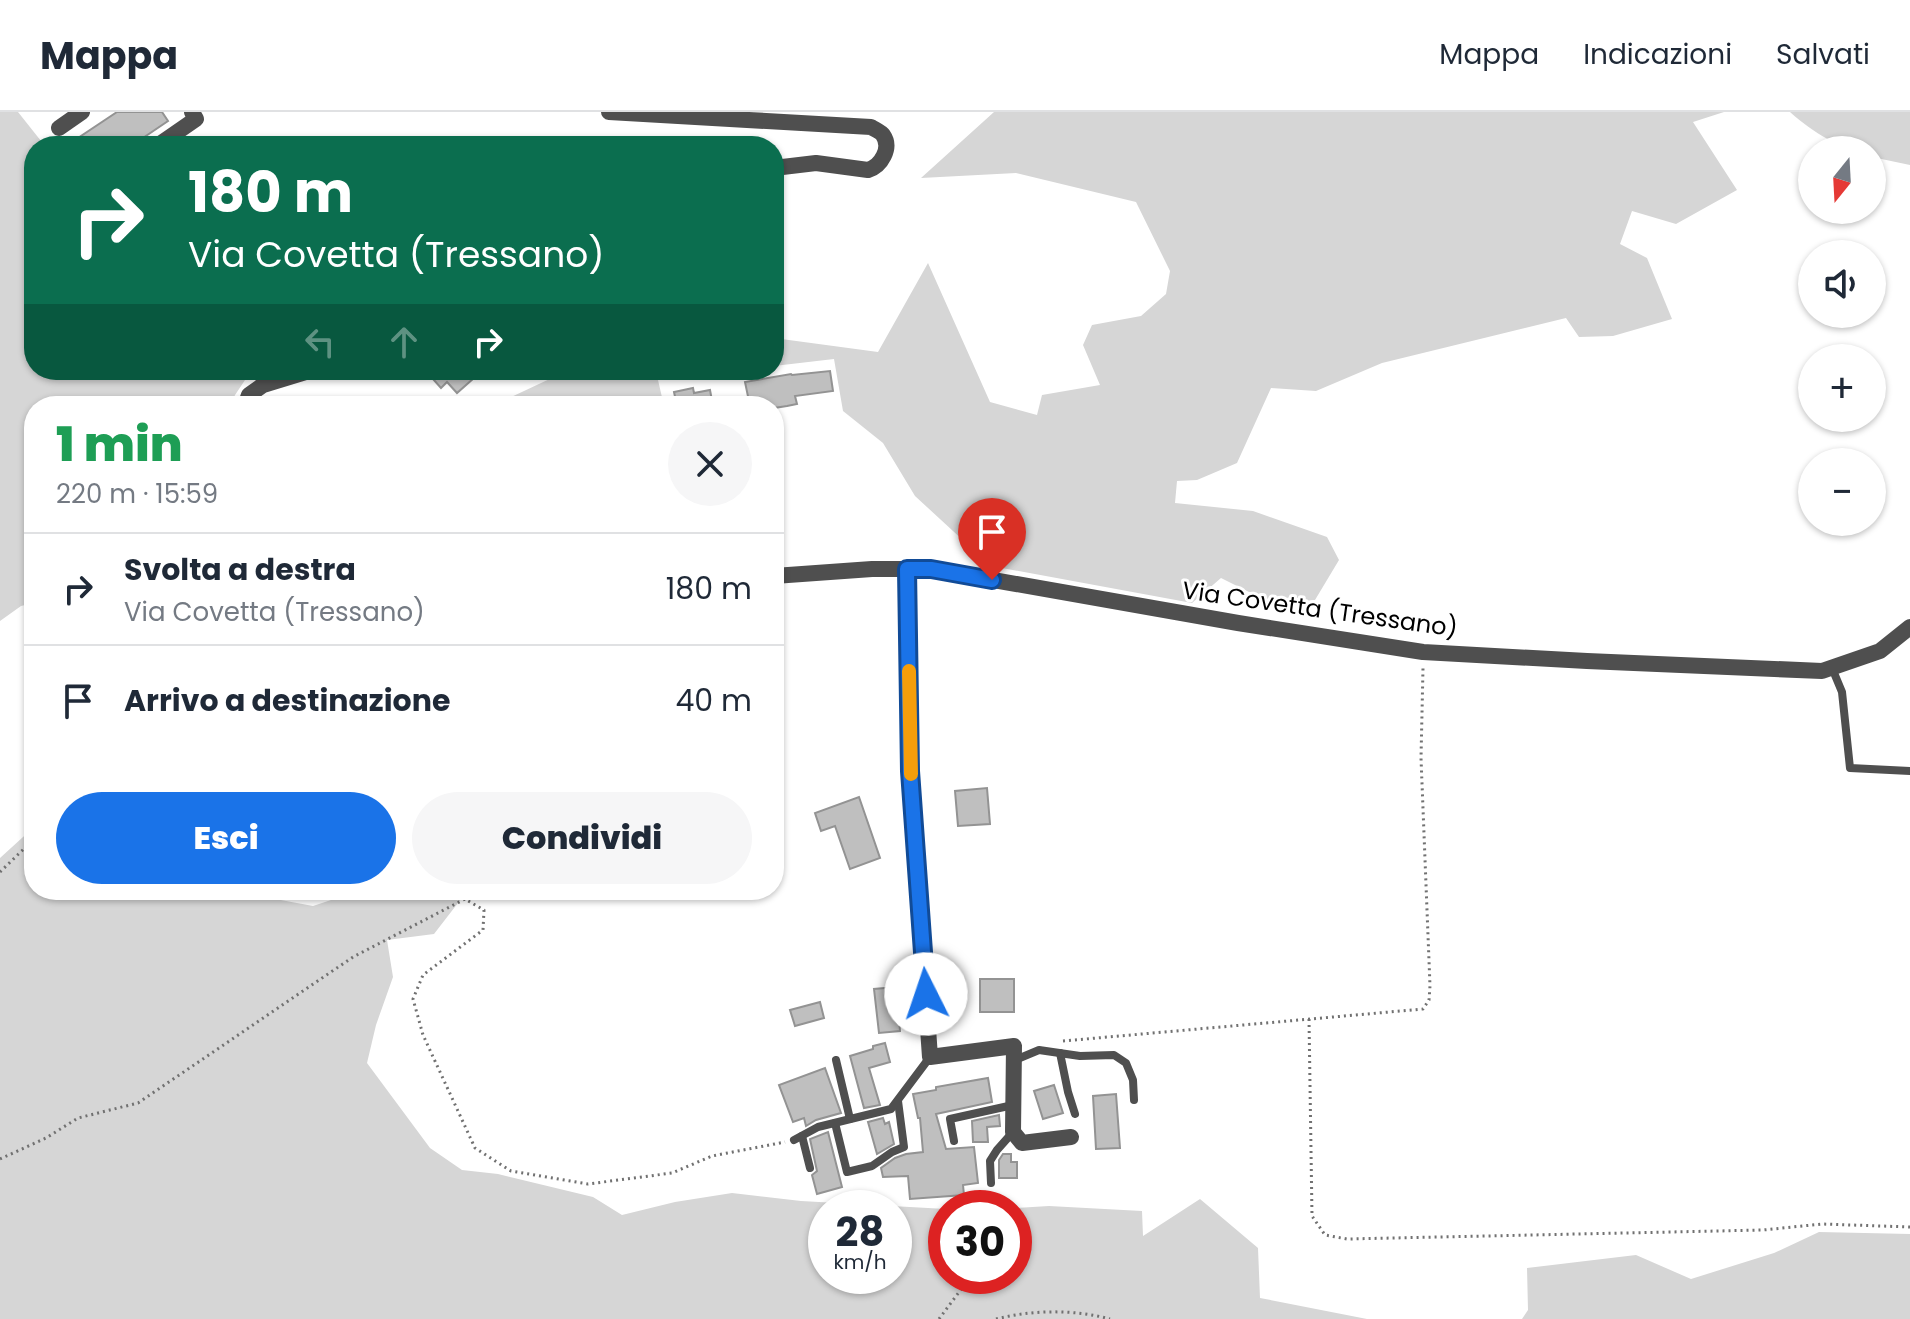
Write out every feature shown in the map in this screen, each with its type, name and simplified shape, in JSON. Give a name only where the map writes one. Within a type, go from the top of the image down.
[{"type":"street","points":[[59,128],[82,112]]},
{"type":"street","points":[[171,136],[196,119],[192,112]]},
{"type":"street","points":[[609,112],[871,127],[882,133],[885,140],[884,157],[879,165],[868,170],[816,163],[784,167]]},
{"type":"street","points":[[249,396],[263,385],[279,380]]},
{"type":"street","name":"Via Covetta (Tressano)","points":[[784,575],[872,569],[931,569],[1423,652],[1822,671],[1880,651],[1910,627]]},
{"type":"street","points":[[907,569],[910,771],[930,1057],[1014,1046],[1013,1132],[1022,1143],[1071,1137]]},
{"type":"lane","points":[[1832,668],[1842,692],[1850,768],[1910,771]]},
{"type":"lane","points":[[1015,1060],[1039,1050],[1080,1056],[1114,1055],[1126,1063],[1133,1080],[1134,1100]]},
{"type":"lane","points":[[1060,1053],[1075,1114]]},
{"type":"lane","points":[[810,1168],[798,1138],[818,1127],[891,1109],[930,1057]]},
{"type":"lane","points":[[836,1060],[850,1119]]},
{"type":"lane","points":[[835,1123],[847,1172],[872,1166],[904,1147],[898,1101]]},
{"type":"lane","points":[[954,1141],[950,1119],[1014,1105]]},
{"type":"lane","points":[[991,1183],[990,1161],[1013,1132]]},
{"type":"path","points":[[1060,1041],[1423,1009],[1429,1000],[1430,986],[1421,758],[1423,652]]},
{"type":"path","points":[[0,872],[24,849]]},
{"type":"path","points":[[0,1159],[46,1138],[78,1118],[138,1103],[353,957],[463,900]]},
{"type":"path","points":[[467,900],[484,910],[483,930],[423,975],[413,999],[423,1035],[475,1148],[511,1171],[588,1184],[672,1173],[712,1156],[798,1138]]},
{"type":"path","points":[[1309,1019],[1312,1216],[1325,1235],[1347,1239],[1763,1230],[1822,1224],[1910,1227]]},
{"type":"path","points":[[939,1319],[958,1294]]},
{"type":"path","points":[[996,1319],[1022,1313],[1089,1313],[1110,1319]]},
{"type":"shaded area","points":[[0,112],[18,112],[37,136],[24,136],[24,380],[245,380],[235,396],[24,396],[24,605],[0,621]]},
{"type":"shaded area","points":[[994,112],[1724,112],[1693,122],[1737,190],[1676,224],[1632,211],[1620,244],[1647,258],[1672,319],[1613,336],[1579,337],[1566,318],[1382,363],[1316,391],[1271,388],[1237,463],[1197,480],[1177,481],[1175,503],[1253,511],[1327,537],[1339,560],[1315,600],[1273,604],[1221,578],[1192,603],[991,566],[915,496],[883,443],[843,411],[834,359],[784,365],[784,339],[878,352],[928,263],[990,402],[1037,415],[1042,395],[1100,385],[1083,345],[1092,325],[1141,316],[1166,294],[1170,271],[1136,202],[1016,173],[921,178]]},
{"type":"shaded area","points":[[1790,112],[1910,112],[1910,165],[1886,160],[1886,136],[1823,136]]},
{"type":"shaded area","points":[[547,380],[658,380],[662,396],[513,396]]},
{"type":"shaded area","points":[[24,836],[24,900],[281,900],[313,906],[331,900],[460,900],[434,934],[387,940],[393,977],[367,1063],[430,1148],[462,1170],[498,1174],[593,1197],[622,1215],[732,1193],[808,1201],[808,1294],[912,1294],[912,1207],[928,1208],[928,1294],[1032,1294],[1032,1207],[1142,1211],[1143,1236],[1200,1199],[1258,1248],[1260,1298],[1367,1319],[0,1319],[0,858]]},
{"type":"shaded area","points":[[1819,1232],[1910,1234],[1910,1319],[1522,1319],[1528,1310],[1527,1268],[1636,1255],[1691,1279],[1774,1253]]},
{"type":"building","points":[[117,112],[162,112],[168,121],[146,136],[81,136]]},
{"type":"building","points":[[830,371],[833,391],[795,396],[797,404],[784,406],[784,396],[748,396],[745,382],[784,380],[784,375]]},
{"type":"building","points":[[434,380],[472,380],[457,393],[447,382],[441,388]]},
{"type":"building","points":[[693,388],[694,393],[710,390],[711,396],[675,396],[674,392]]},
{"type":"building","points":[[987,788],[990,824],[958,826],[955,791]]},
{"type":"building","points":[[859,797],[880,858],[850,869],[835,826],[821,831],[815,813]]},
{"type":"building","points":[[980,979],[1014,979],[1014,1012],[980,1012]]},
{"type":"building","points":[[896,987],[900,1031],[879,1033],[874,989]]},
{"type":"building","points":[[820,1002],[824,1018],[795,1026],[790,1010]]},
{"type":"building","points":[[885,1043],[890,1062],[869,1068],[880,1105],[864,1108],[850,1056]]},
{"type":"building","points":[[825,1068],[841,1113],[806,1126],[804,1118],[793,1122],[779,1085]]},
{"type":"building","points":[[988,1078],[992,1102],[936,1114],[946,1149],[974,1147],[978,1183],[963,1185],[964,1190],[928,1190],[928,1198],[912,1199],[908,1176],[883,1177],[881,1168],[895,1158],[923,1152],[920,1118],[913,1094],[936,1090],[936,1087]]},
{"type":"building","points":[[1054,1085],[1063,1113],[1043,1119],[1034,1091]]},
{"type":"building","points":[[1116,1094],[1120,1148],[1096,1149],[1093,1096]]},
{"type":"building","points":[[999,1115],[1000,1126],[987,1127],[988,1142],[973,1142],[972,1121]]},
{"type":"building","points":[[883,1118],[885,1124],[889,1122],[894,1144],[877,1154],[868,1122]]},
{"type":"building","points":[[828,1132],[842,1187],[816,1190],[812,1175],[817,1171],[810,1139]]},
{"type":"building","points":[[1003,1154],[1011,1154],[1011,1162],[1017,1162],[1017,1178],[999,1178],[999,1160]]},
{"type":"slow traffic","points":[[909,671],[911,774]]},
{"type":"route","points":[[926,994],[910,771],[907,569],[931,569],[992,580]]}]
